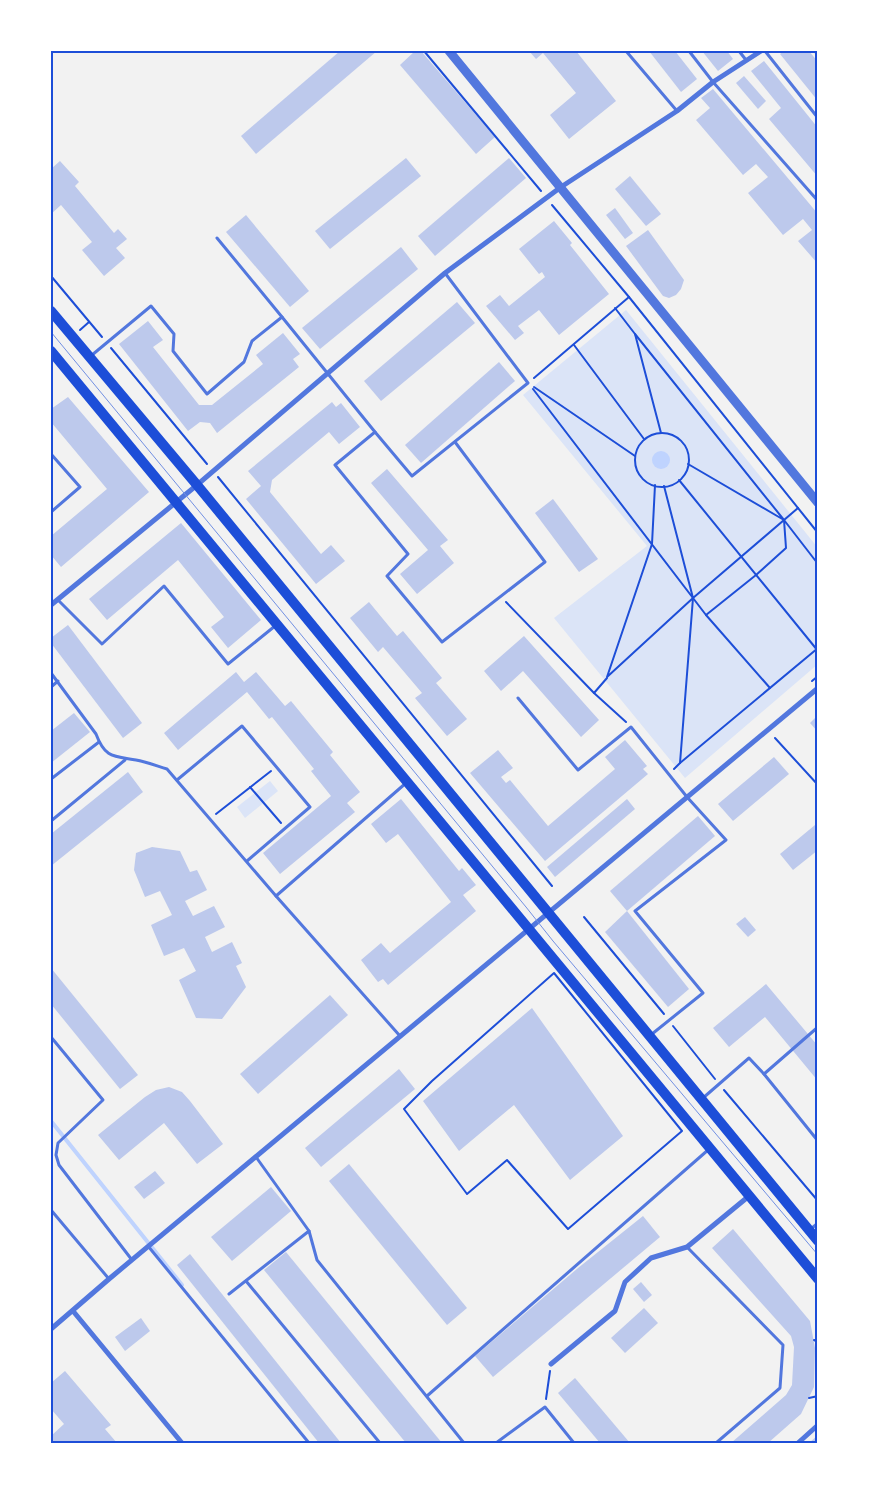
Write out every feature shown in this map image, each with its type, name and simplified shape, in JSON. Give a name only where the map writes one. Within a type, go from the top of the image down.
[{"type":"main road","points":[[51,311],[197,484],[818,1241]]},
{"type":"main road","points":[[51,351],[818,1279]]},
{"type":"street","points":[[449,51],[818,503]]},
{"type":"street","points":[[51,605],[176,502],[445,273],[561,188],[677,111],[713,82],[761,51]]},
{"type":"street","points":[[51,1329],[818,688]]},
{"type":"street","points":[[551,1364],[615,1311],[626,1282],[651,1258],[687,1247],[749,1196]]},
{"type":"street","points":[[73,1311],[182,1442]]},
{"type":"street","points":[[798,1443],[818,1425]]},
{"type":"lane","points":[[626,51],[677,111]]},
{"type":"lane","points":[[688,51],[818,201]]},
{"type":"lane","points":[[739,51],[746,61]]},
{"type":"lane","points":[[765,51],[818,118]]},
{"type":"lane","points":[[815,51],[818,55]]},
{"type":"lane","points":[[217,238],[412,476],[528,383],[445,273]]},
{"type":"lane","points":[[90,357],[151,306],[174,334],[173,352],[207,394],[244,362],[252,341],[282,316]]},
{"type":"lane","points":[[375,432],[336,465],[408,554],[387,576],[442,642],[545,562],[454,442]]},
{"type":"lane","points":[[51,454],[80,487],[51,512]]},
{"type":"lane","points":[[58,600],[102,644],[164,586],[228,664],[277,624]]},
{"type":"lane","points":[[51,673],[96,734],[105,751],[116,758],[151,764],[167,769],[400,1036]]},
{"type":"lane","points":[[51,687],[58,682]]},
{"type":"lane","points":[[518,698],[578,770],[631,727],[687,797],[726,840],[635,911],[703,993],[650,1036]]},
{"type":"lane","points":[[177,780],[242,726],[310,807],[247,861]]},
{"type":"lane","points":[[51,779],[99,742]]},
{"type":"lane","points":[[51,821],[125,759]]},
{"type":"lane","points":[[276,896],[408,782]]},
{"type":"lane","points":[[764,1074],[818,1026]]},
{"type":"lane","points":[[51,1037],[103,1100],[58,1143],[56,1155],[59,1166],[132,1260]]},
{"type":"lane","points":[[702,1100],[749,1058],[818,1141]]},
{"type":"lane","points":[[427,1396],[710,1148]]},
{"type":"lane","points":[[256,1156],[309,1231],[318,1260],[464,1443]]},
{"type":"lane","points":[[51,1210],[109,1279]]},
{"type":"lane","points":[[809,1230],[818,1223]]},
{"type":"lane","points":[[229,1294],[309,1231]]},
{"type":"lane","points":[[148,1246],[309,1443]]},
{"type":"lane","points":[[687,1247],[783,1345],[780,1388],[716,1443]]},
{"type":"lane","points":[[246,1281],[380,1443]]},
{"type":"lane","points":[[496,1443],[544,1407],[574,1443]]},
{"type":"path","points":[[424,51],[629,297],[818,533]]},
{"type":"path","points":[[51,276],[552,886]]},
{"type":"path","points":[[528,383],[629,297]]},
{"type":"path","points":[[615,308],[818,564]]},
{"type":"path","points":[[635,334],[661,433]]},
{"type":"path","points":[[574,345],[644,439]]},
{"type":"path","points":[[528,383],[635,456]]},
{"type":"path","points":[[528,383],[706,615],[770,688]]},
{"type":"path","points":[[661,433],[670,434],[678,438],[685,445],[688,454],[688,464],[679,480],[664,486],[646,481],[639,474],[635,456],[638,447],[644,439],[652,434],[661,433]]},
{"type":"path","points":[[688,464],[784,520]]},
{"type":"path","points":[[670,775],[680,763],[817,649],[679,480]]},
{"type":"path","points":[[607,677],[652,544],[655,485]]},
{"type":"path","points":[[664,486],[693,598],[680,763]]},
{"type":"path","points":[[594,693],[607,677],[693,598],[798,508]]},
{"type":"path","points":[[706,615],[786,548],[784,520]]},
{"type":"path","points":[[501,597],[594,693],[631,727]]},
{"type":"path","points":[[775,738],[818,785]]},
{"type":"path","points":[[210,819],[276,767]]},
{"type":"path","points":[[250,787],[286,828]]},
{"type":"path","points":[[584,916],[719,1084],[818,1202]]},
{"type":"path","points":[[554,973],[682,1131],[568,1229],[507,1160],[467,1194],[404,1109],[432,1081],[554,973]]},
{"type":"path","points":[[814,1340],[818,1342]]},
{"type":"path","points":[[544,1407],[551,1364]]},
{"type":"path","points":[[809,1398],[818,1396]]},
{"type":"shaded area","points":[[626,310],[818,548],[818,664],[685,778],[554,618],[647,546],[523,395]]},
{"type":"shaded area","points":[[270,781],[278,791],[245,818],[237,807]]},
{"type":"water","points":[[661,451],[669,456],[670,460],[665,468],[661,469],[653,464],[652,460],[657,452]]},
{"type":"building","points":[[340,51],[377,51],[256,154],[241,136]]},
{"type":"building","points":[[415,51],[421,51],[495,137],[476,154],[400,65]]},
{"type":"building","points":[[529,51],[576,51],[616,101],[569,139],[550,115],[576,93],[543,53],[536,59]]},
{"type":"building","points":[[649,51],[675,51],[697,79],[681,92]]},
{"type":"building","points":[[702,51],[727,51],[733,59],[718,71]]},
{"type":"building","points":[[784,51],[809,51],[818,62],[818,101],[780,54]]},
{"type":"building","points":[[764,61],[818,128],[818,177],[769,119],[781,108],[751,71]]},
{"type":"building","points":[[744,76],[766,101],[758,109],[736,83]]},
{"type":"building","points":[[713,89],[818,214],[818,264],[798,241],[812,230],[803,219],[783,235],[748,193],[768,177],[756,164],[743,175],[696,120],[710,108],[701,98]]},
{"type":"building","points":[[406,158],[421,176],[330,249],[315,231]]},
{"type":"building","points":[[509,158],[526,178],[435,256],[418,236]]},
{"type":"building","points":[[60,161],[79,182],[75,186],[114,233],[118,229],[127,239],[116,248],[125,258],[104,276],[82,250],[92,242],[61,205],[51,214],[51,169]]},
{"type":"building","points":[[630,176],[661,214],[646,226],[615,189]]},
{"type":"building","points":[[615,208],[633,233],[625,239],[606,215]]},
{"type":"building","points":[[246,215],[309,291],[290,307],[226,232]]},
{"type":"building","points":[[554,221],[572,243],[570,245],[609,294],[559,335],[539,310],[518,326],[524,333],[515,340],[486,306],[500,295],[509,306],[545,277],[542,272],[539,274],[519,249]]},
{"type":"building","points":[[648,230],[684,280],[681,289],[676,295],[669,298],[663,296],[626,246]]},
{"type":"building","points":[[401,247],[418,269],[320,349],[302,328]]},
{"type":"building","points":[[457,302],[475,323],[381,401],[364,381]]},
{"type":"building","points":[[148,321],[163,340],[153,347],[199,405],[212,405],[263,364],[256,355],[283,333],[300,354],[293,359],[299,367],[217,433],[210,423],[200,422],[188,431],[119,344]]},
{"type":"building","points":[[499,362],[515,381],[421,463],[405,445]]},
{"type":"building","points":[[68,397],[149,492],[61,567],[51,555],[51,536],[107,489],[51,422],[51,409]]},
{"type":"building","points":[[332,402],[336,407],[341,403],[360,427],[339,444],[329,432],[272,480],[270,492],[321,554],[331,545],[345,561],[316,584],[246,499],[261,486],[248,471]]},
{"type":"building","points":[[387,469],[448,540],[440,546],[454,563],[417,594],[400,574],[428,550],[371,483]]},
{"type":"building","points":[[553,499],[598,559],[579,572],[535,513]]},
{"type":"building","points":[[181,523],[261,620],[228,648],[211,627],[224,617],[178,560],[107,620],[89,599]]},
{"type":"building","points":[[369,602],[397,636],[403,631],[442,678],[436,683],[467,719],[447,736],[415,698],[422,693],[383,647],[378,652],[350,618]]},
{"type":"building","points":[[68,625],[142,723],[123,738],[51,643],[51,638]]},
{"type":"building","points":[[524,636],[599,720],[581,737],[523,671],[501,691],[484,671]]},
{"type":"building","points":[[236,672],[244,682],[256,672],[285,706],[291,701],[333,752],[330,755],[360,792],[347,803],[355,812],[280,874],[263,853],[331,796],[311,771],[314,769],[272,717],[269,719],[247,692],[178,750],[164,733]]},
{"type":"building","points":[[74,713],[90,732],[51,763],[51,731]]},
{"type":"building","points":[[818,715],[818,732],[810,723]]},
{"type":"building","points":[[625,740],[647,766],[643,769],[648,774],[545,861],[470,773],[498,750],[513,768],[501,777],[506,783],[510,780],[548,826],[615,769],[605,757]]},
{"type":"building","points":[[774,757],[789,774],[733,821],[718,804]]},
{"type":"building","points":[[128,772],[143,792],[51,866],[51,834]]},
{"type":"building","points":[[401,799],[459,871],[462,868],[476,885],[463,895],[476,911],[388,985],[383,979],[378,982],[361,960],[381,943],[390,953],[451,902],[398,834],[386,843],[371,824]]},
{"type":"building","points":[[627,799],[635,809],[555,877],[547,867]]},
{"type":"building","points":[[698,816],[715,836],[627,911],[610,891]]},
{"type":"building","points":[[815,825],[818,829],[818,850],[793,870],[780,854]]},
{"type":"building","points":[[152,847],[180,851],[190,872],[197,870],[207,890],[185,901],[193,916],[214,906],[225,927],[205,937],[212,952],[232,942],[242,963],[236,966],[246,987],[222,1019],[196,1018],[179,980],[196,971],[184,948],[164,956],[151,925],[172,915],[160,891],[145,897],[134,870],[136,853]]},
{"type":"building","points":[[627,911],[689,989],[668,1007],[605,932]]},
{"type":"building","points":[[745,917],[756,930],[748,937],[736,924]]},
{"type":"building","points":[[51,968],[138,1075],[120,1089],[51,1004]]},
{"type":"building","points":[[766,984],[818,1046],[818,1081],[765,1017],[729,1047],[713,1028]]},
{"type":"building","points":[[330,995],[348,1015],[258,1094],[240,1074]]},
{"type":"building","points":[[532,1008],[623,1136],[570,1180],[514,1105],[459,1151],[423,1101]]},
{"type":"building","points":[[399,1069],[415,1089],[321,1167],[305,1148]]},
{"type":"building","points":[[169,1087],[182,1092],[223,1144],[197,1164],[164,1123],[119,1160],[98,1135],[145,1097],[156,1090]]},
{"type":"building","points":[[349,1164],[467,1308],[447,1325],[329,1181]]},
{"type":"building","points":[[155,1171],[165,1183],[144,1199],[134,1187]]},
{"type":"building","points":[[271,1187],[291,1211],[232,1261],[211,1237]]},
{"type":"building","points":[[643,1216],[660,1237],[493,1377],[475,1356],[578,1268]]},
{"type":"building","points":[[733,1229],[810,1321],[815,1348],[814,1387],[801,1414],[768,1443],[731,1443],[786,1395],[792,1385],[794,1347],[791,1336],[712,1248]]},
{"type":"building","points":[[286,1252],[442,1443],[406,1443],[264,1270]]},
{"type":"building","points":[[190,1254],[341,1443],[319,1443],[177,1265]]},
{"type":"building","points":[[641,1282],[652,1295],[644,1302],[633,1289]]},
{"type":"building","points":[[644,1308],[658,1323],[625,1353],[611,1338]]},
{"type":"building","points":[[141,1318],[150,1331],[125,1351],[115,1337]]},
{"type":"building","points":[[65,1371],[111,1425],[105,1429],[117,1443],[51,1443],[51,1436],[64,1424],[51,1409],[51,1383]]},
{"type":"building","points":[[575,1378],[630,1443],[600,1443],[558,1393]]},
{"type":"building","points":[[818,1435],[818,1443],[809,1443]]},
{"type":"waterway","points":[[51,1121],[182,1285]]},
{"type":"tram line","points":[[51,332],[553,941],[818,1255]]}]
